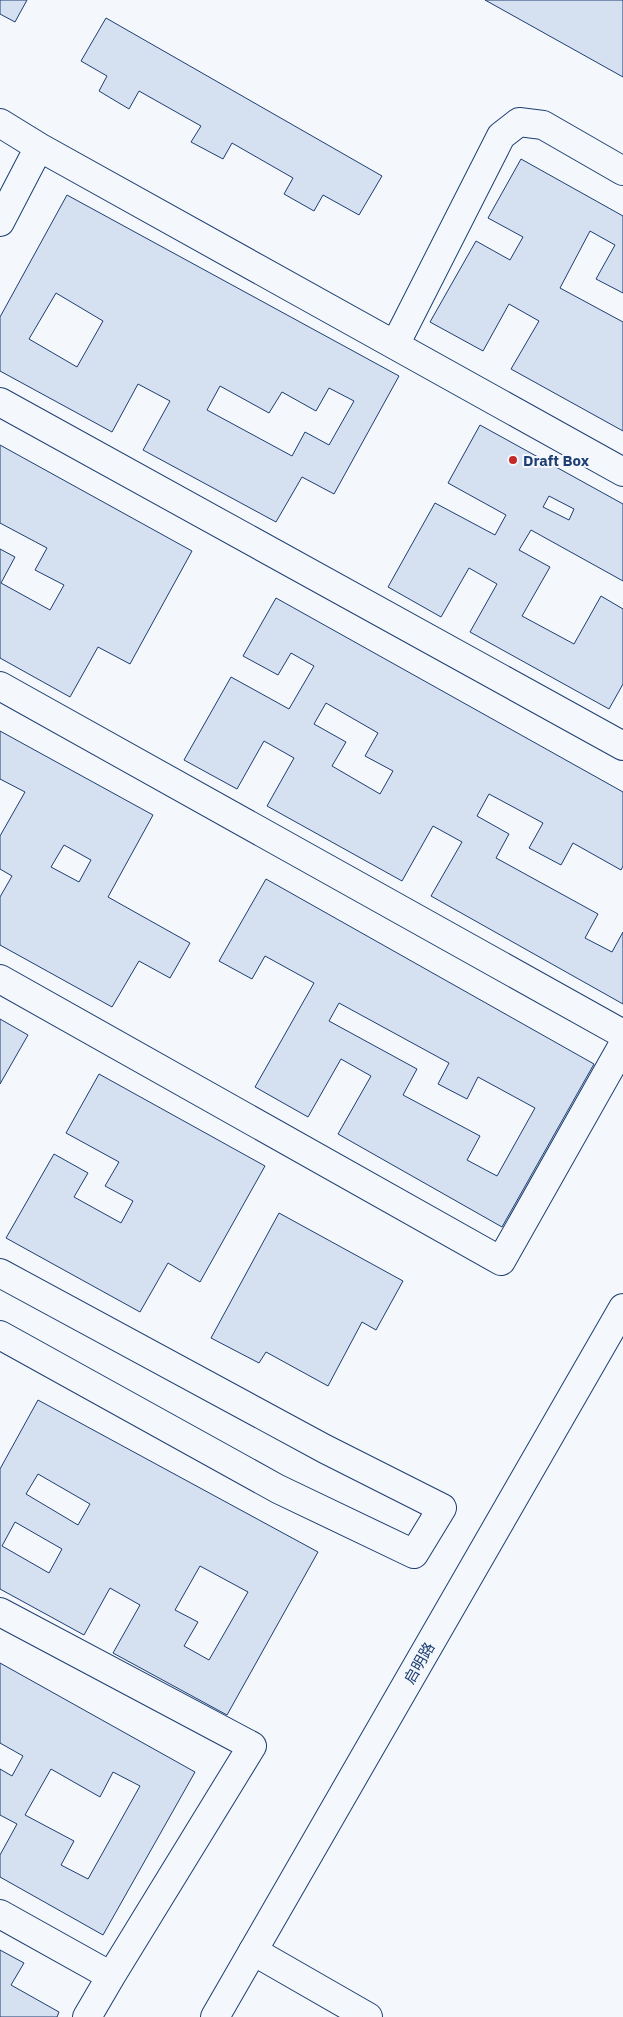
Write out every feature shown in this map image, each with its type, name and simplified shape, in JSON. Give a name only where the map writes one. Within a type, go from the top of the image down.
[{"type":"street","points":[[395,345],[501,136],[519,122],[543,125],[623,171]]},
{"type":"street","points":[[0,123],[39,147],[623,472]]},
{"type":"street","points":[[0,222],[39,147]]},
{"type":"street","points":[[0,402],[623,746]]},
{"type":"street","points":[[0,686],[623,1034]]},
{"type":"street","points":[[0,979],[501,1261],[623,1045]]},
{"type":"street","points":[[0,1273],[325,1450],[442,1508],[414,1554],[278,1489],[0,1335]]},
{"type":"street","name":"启明路","points":[[215,2017],[623,1308]]},
{"type":"street","points":[[0,1612],[252,1746],[87,2017]]},
{"type":"street","points":[[0,1914],[111,1976]]},
{"type":"street","points":[[253,1951],[368,2017]]},
{"type":"building","points":[[0,0],[27,0],[15,22],[0,14]]},
{"type":"building","points":[[485,0],[623,0],[623,77]]},
{"type":"building","points":[[106,18],[382,176],[359,215],[323,195],[314,211],[284,194],[293,178],[232,143],[223,159],[191,142],[201,126],[139,91],[129,109],[99,91],[107,76],[81,61]]},
{"type":"building","points":[[521,159],[623,216],[623,293],[596,279],[615,245],[590,231],[560,288],[623,322],[623,431],[511,369],[539,321],[509,304],[483,351],[430,322],[476,241],[510,260],[523,237],[488,218]]},
{"type":"building","points":[[67,195],[399,376],[334,494],[302,477],[276,522],[143,450],[170,401],[138,384],[112,432],[0,371],[0,317]],"holes":[[[56,293],[103,321],[77,367],[29,339]],[[220,386],[269,413],[282,392],[316,411],[329,388],[354,401],[329,445],[305,432],[292,456],[207,410]]]},
{"type":"building","points":[[480,425],[623,504],[623,581],[531,530],[519,550],[550,567],[522,616],[574,644],[601,596],[623,609],[623,684],[609,709],[470,632],[497,584],[469,568],[441,617],[388,587],[435,503],[495,535],[506,515],[448,483]],"holes":[[[549,496],[574,509],[569,520],[543,507]]]},
{"type":"building","points":[[0,445],[192,551],[130,664],[98,647],[70,697],[0,658],[0,549],[15,557],[1,583],[50,610],[64,585],[35,570],[47,548],[0,523]]},
{"type":"building","points":[[276,598],[623,792],[623,866],[621,870],[573,843],[561,865],[529,848],[543,823],[489,794],[477,816],[509,834],[496,858],[598,914],[585,938],[612,952],[623,932],[623,1004],[431,896],[462,842],[433,826],[402,881],[267,806],[294,758],[264,741],[237,789],[184,760],[231,677],[289,709],[314,666],[291,653],[278,675],[243,656]],"holes":[[[326,703],[378,733],[365,756],[393,771],[380,794],[332,766],[346,742],[314,724]]]},
{"type":"building","points":[[0,731],[153,815],[108,897],[190,943],[170,978],[139,961],[112,1007],[0,945],[0,897],[12,876],[0,869],[0,836],[25,792],[0,779]],"holes":[[[64,845],[91,860],[79,882],[51,867]]]},
{"type":"building","points":[[266,879],[594,1064],[502,1227],[338,1134],[371,1076],[341,1059],[308,1117],[255,1087],[314,983],[265,956],[252,979],[219,961]],"holes":[[[339,1003],[449,1063],[438,1084],[467,1099],[478,1077],[535,1108],[497,1176],[467,1160],[480,1136],[403,1095],[417,1069],[329,1021]]]},
{"type":"building","points":[[0,1019],[28,1035],[0,1084]]},
{"type":"building","points":[[99,1074],[265,1166],[200,1282],[168,1263],[140,1312],[6,1238],[54,1154],[88,1173],[74,1197],[121,1223],[133,1201],[105,1186],[119,1162],[66,1133]]},
{"type":"building","points":[[279,1213],[403,1281],[376,1330],[362,1322],[328,1386],[266,1352],[259,1363],[211,1338]]},
{"type":"building","points":[[38,1400],[318,1552],[227,1715],[113,1653],[140,1605],[110,1588],[84,1635],[0,1589],[0,1469]],"holes":[[[38,1474],[90,1504],[78,1525],[26,1494]],[[15,1522],[62,1549],[49,1573],[2,1546]],[[200,1566],[248,1592],[209,1660],[184,1646],[198,1622],[175,1610]]]},
{"type":"building","points":[[0,1663],[195,1772],[103,1935],[0,1877],[0,1855],[17,1824],[0,1815],[0,1769],[12,1776],[23,1756],[0,1743]],"holes":[[[51,1769],[100,1797],[113,1772],[140,1786],[88,1879],[61,1865],[74,1841],[25,1815]]]},
{"type":"building","points":[[0,1950],[24,1963],[11,1985],[59,2012],[57,2017],[0,2017]]},
{"type":"place","name":"Draft Box","points":[[513,460]]}]
